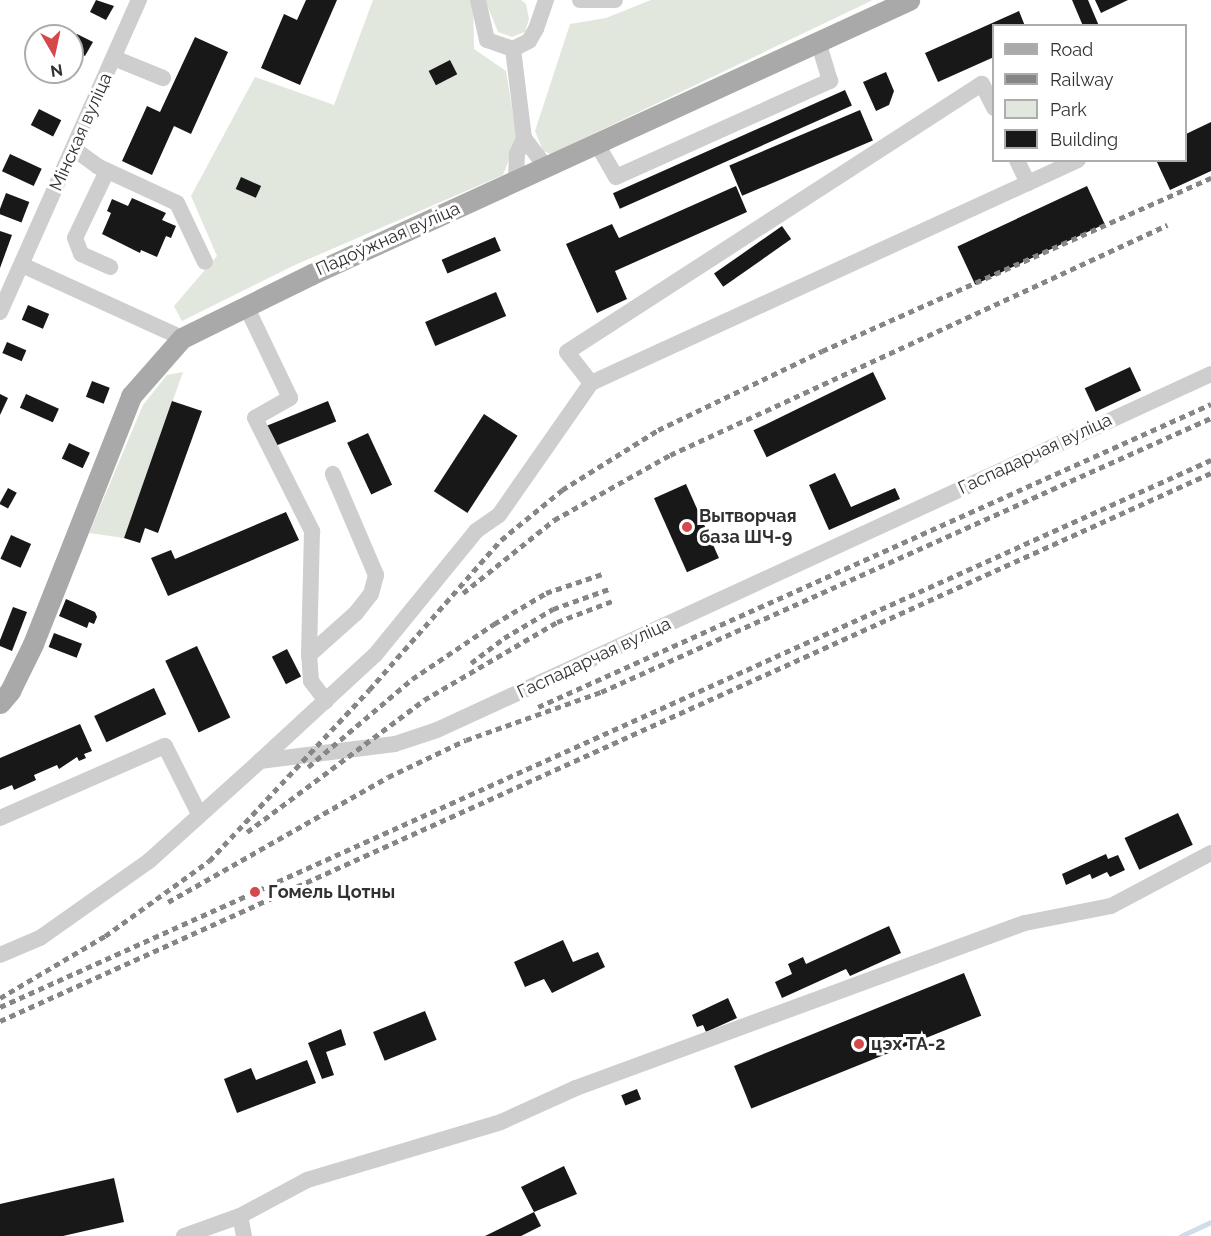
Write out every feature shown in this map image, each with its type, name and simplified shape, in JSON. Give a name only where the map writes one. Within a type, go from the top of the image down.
[{"type":"main road","name":"Падоўжная вуліца","points":[[1,700],[33,644],[131,396],[182,338],[246,306],[909,0]]},
{"type":"street","name":"Мінская вуліца","points":[[0,312],[139,0]]},
{"type":"street","points":[[478,0],[487,40],[513,49],[529,41],[536,29],[546,0]]},
{"type":"street","points":[[580,0],[615,0]]},
{"type":"street","points":[[597,144],[616,177],[830,81],[818,41]]},
{"type":"street","points":[[513,49],[524,138],[546,167]]},
{"type":"street","points":[[114,58],[163,78]]},
{"type":"street","points":[[591,383],[567,352],[988,82],[992,103]]},
{"type":"street","points":[[516,181],[517,154],[524,138]]},
{"type":"street","points":[[74,149],[107,171],[177,203],[205,262]]},
{"type":"street","points":[[1018,162],[1028,183]]},
{"type":"street","points":[[0,955],[49,932],[149,861],[375,656],[477,531],[499,515],[591,383],[1074,162]]},
{"type":"street","points":[[107,171],[75,238],[81,254],[110,267]]},
{"type":"street","points":[[22,265],[182,338]]},
{"type":"street","points":[[246,306],[290,398],[255,418],[312,531],[309,655],[311,681],[326,701]]},
{"type":"street","name":"Гаспадарчая вуліца","points":[[260,761],[395,744],[437,730],[1211,374]]},
{"type":"street","points":[[309,655],[356,614],[371,594],[376,575],[333,474]]},
{"type":"street","points":[[0,818],[165,746],[199,814]]},
{"type":"street","points":[[184,1236],[240,1216],[307,1180],[501,1122],[576,1088],[1025,923],[1111,906],[1211,853]]},
{"type":"street","points":[[240,1216],[244,1236]]},
{"type":"green space","points":[[373,0],[473,0],[474,49],[506,71],[517,139],[503,175],[295,265],[182,321],[174,306],[217,256],[191,196],[255,77],[334,105]]},
{"type":"green space","points":[[485,0],[521,0],[526,4],[529,19],[525,32],[512,37],[498,32]]},
{"type":"green space","points":[[651,0],[873,0],[551,154],[543,151],[535,131],[570,24],[606,18]]},
{"type":"green space","points":[[183,372],[124,538],[89,533],[143,405],[167,375]]},
{"type":"building","points":[[96,0],[114,6],[106,20],[90,12]]},
{"type":"building","points":[[306,0],[337,0],[300,85],[261,68],[284,14],[297,20]]},
{"type":"building","points":[[1072,0],[1088,0],[1098,24],[1082,24]]},
{"type":"building","points":[[1095,0],[1128,0],[1101,13]]},
{"type":"building","points":[[1019,11],[1024,24],[992,24],[992,58],[938,82],[925,53]]},
{"type":"building","points":[[195,37],[228,52],[191,134],[174,126],[152,175],[122,161],[147,106],[160,112]]},
{"type":"building","points":[[84,38],[93,42],[84,55]]},
{"type":"building","points":[[450,60],[457,74],[436,85],[429,71]]},
{"type":"building","points":[[886,72],[894,91],[889,105],[876,111],[863,82]]},
{"type":"building","points":[[845,90],[852,106],[620,209],[613,193]]},
{"type":"building","points":[[39,109],[61,120],[53,136],[31,125]]},
{"type":"building","points":[[860,110],[873,140],[742,196],[729,165]]},
{"type":"building","points":[[1211,122],[1211,171],[1170,190],[1157,162],[1187,162],[1187,134]]},
{"type":"building","points":[[10,154],[42,169],[34,186],[2,171]]},
{"type":"building","points":[[241,177],[261,186],[256,198],[236,189]]},
{"type":"building","points":[[736,186],[747,212],[615,271],[627,299],[597,313],[566,244],[612,224],[619,238]]},
{"type":"building","points":[[1087,186],[1105,224],[975,284],[957,246]]},
{"type":"building","points":[[6,193],[29,202],[21,222],[0,214]]},
{"type":"building","points":[[132,198],[166,213],[162,220],[176,226],[171,238],[166,236],[157,257],[141,250],[140,253],[102,234],[111,213],[107,211],[112,199],[128,206]]},
{"type":"building","points":[[782,226],[791,239],[723,287],[714,274]]},
{"type":"building","points":[[0,231],[12,235],[0,268]]},
{"type":"building","points":[[495,237],[501,251],[447,273],[442,260]]},
{"type":"building","points":[[496,292],[506,316],[435,346],[425,322]]},
{"type":"building","points":[[28,305],[49,314],[43,329],[22,320]]},
{"type":"building","points":[[7,342],[26,350],[22,361],[2,353]]},
{"type":"building","points":[[1130,367],[1141,391],[1096,412],[1085,388]]},
{"type":"building","points":[[873,372],[886,399],[767,457],[753,430]]},
{"type":"building","points":[[92,381],[110,388],[104,404],[86,397]]},
{"type":"building","points":[[0,394],[8,398],[0,415]]},
{"type":"building","points":[[26,394],[59,409],[53,422],[20,408]]},
{"type":"building","points":[[172,401],[202,411],[158,533],[145,528],[140,543],[124,538]]},
{"type":"building","points":[[328,401],[336,421],[275,446],[267,426]]},
{"type":"building","points":[[484,414],[518,436],[467,513],[434,491]]},
{"type":"building","points":[[368,433],[392,485],[371,494],[347,443]]},
{"type":"building","points":[[69,443],[90,453],[83,468],[62,458]]},
{"type":"building","points":[[835,473],[851,507],[895,488],[900,499],[829,530],[809,485]]},
{"type":"building","points":[[686,484],[719,558],[687,572],[654,498]]},
{"type":"building","points":[[8,488],[17,493],[8,509],[0,504]]},
{"type":"building","points":[[286,512],[299,540],[168,596],[151,558],[171,550],[175,559]]},
{"type":"building","points":[[11,535],[31,544],[21,568],[0,559]]},
{"type":"building","points":[[66,599],[95,612],[97,617],[94,624],[89,622],[87,628],[59,616]]},
{"type":"building","points":[[13,607],[27,612],[12,651],[0,646],[0,640]]},
{"type":"building","points":[[54,633],[82,644],[77,658],[49,647]]},
{"type":"building","points":[[197,646],[230,718],[199,732],[165,661]]},
{"type":"building","points":[[287,649],[301,677],[286,684],[272,657]]},
{"type":"building","points":[[154,688],[166,714],[106,742],[94,716]]},
{"type":"building","points":[[80,724],[92,751],[84,754],[86,758],[79,761],[77,757],[59,769],[57,765],[34,775],[36,780],[14,790],[12,785],[0,790],[0,758]]},
{"type":"building","points":[[1178,813],[1193,845],[1139,870],[1125,838]]},
{"type":"building","points":[[1106,854],[1108,859],[1118,855],[1125,870],[1110,877],[1107,872],[1092,879],[1090,874],[1066,885],[1062,874]]},
{"type":"building","points":[[889,926],[901,953],[850,976],[846,969],[782,998],[775,982],[792,974],[788,964],[803,957],[806,964]]},
{"type":"building","points":[[563,940],[573,962],[598,952],[605,967],[552,993],[544,979],[525,987],[514,962]]},
{"type":"building","name":"цэх ТА-2","points":[[964,973],[981,1016],[751,1109],[734,1066]]},
{"type":"building","points":[[728,998],[737,1018],[706,1032],[703,1025],[697,1027],[692,1015]]},
{"type":"building","points":[[425,1011],[437,1040],[385,1061],[373,1032]]},
{"type":"building","points":[[341,1029],[346,1045],[326,1052],[334,1075],[322,1079],[308,1043]]},
{"type":"building","points":[[307,1060],[316,1083],[237,1113],[224,1079],[251,1068],[256,1080]]},
{"type":"building","points":[[637,1089],[641,1099],[625,1106],[621,1095]]},
{"type":"building","points":[[564,1166],[577,1194],[534,1212],[521,1187]]},
{"type":"building","points":[[114,1178],[124,1222],[63,1236],[0,1236],[0,1204]]},
{"type":"building","points":[[534,1212],[541,1226],[521,1236],[485,1236]]},
{"type":"waterway","points":[[1181,1236],[1211,1222]]},
{"type":"railway","points":[[0,998],[105,936],[209,861],[369,690],[501,540],[562,490],[658,430],[822,351],[1211,178]]},
{"type":"railway","points":[[463,593],[554,520],[670,455],[1167,225]]},
{"type":"railway","points":[[538,707],[1211,404]]},
{"type":"railway","points":[[168,902],[388,777],[466,740],[601,692],[1211,418]]},
{"type":"railway","points":[[0,1007],[1211,460]]},
{"type":"railway","points":[[0,1021],[1211,473]]},
{"type":"railway","points":[[308,767],[412,679],[494,624],[546,593],[602,574]]},
{"type":"railway","points":[[471,663],[504,638],[553,609],[609,589]]},
{"type":"railway","points":[[247,832],[424,700],[557,622],[615,600]]},
{"type":"place","name":"Вытворчая база ШЧ-9","points":[[687,527]]},
{"type":"place","name":"Гомель Цотны","points":[[255,892]]},
{"type":"place","name":"цэх ТА-2","points":[[859,1044]]}]
